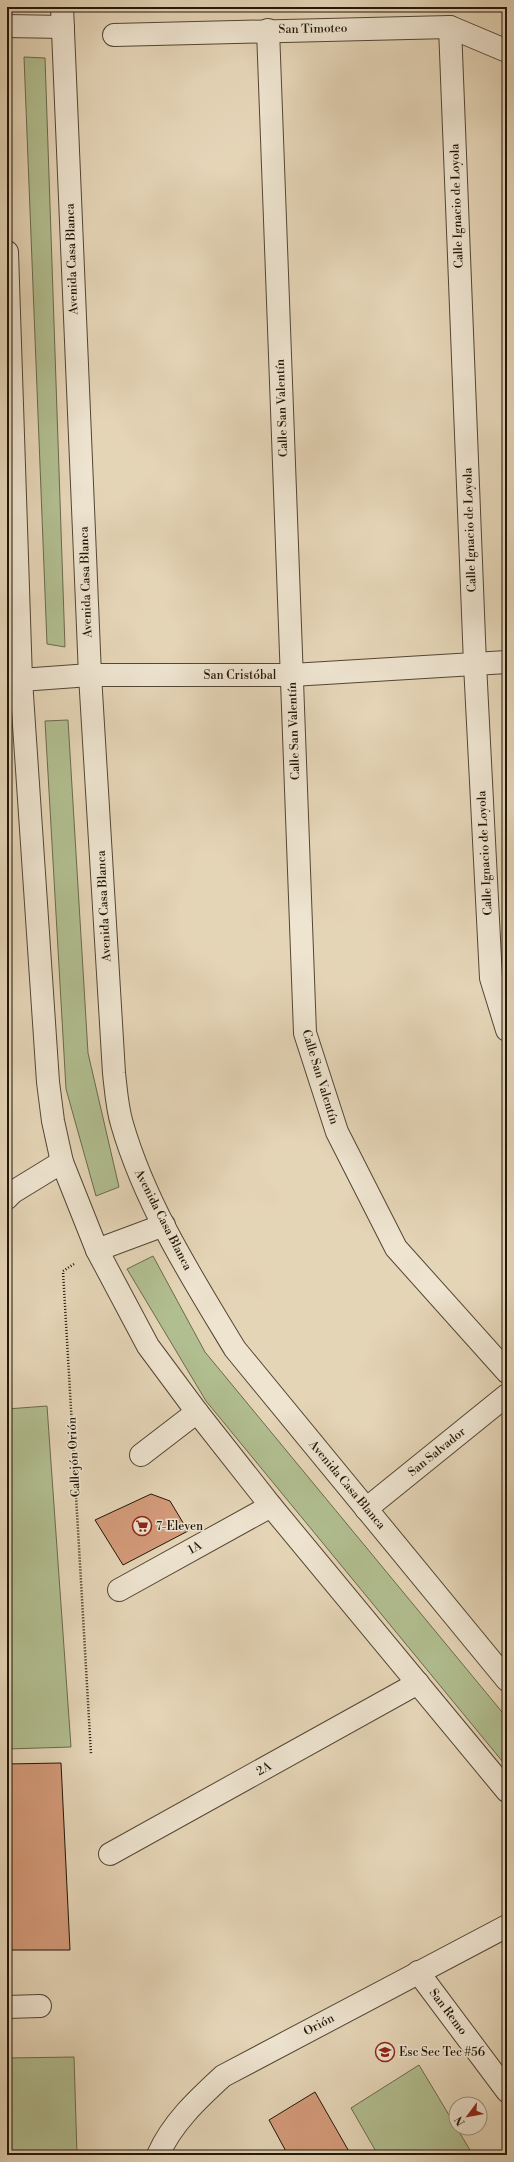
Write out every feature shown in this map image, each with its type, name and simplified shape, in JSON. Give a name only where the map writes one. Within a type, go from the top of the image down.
[{"type":"street","points":[[7,26],[62,17]]},
{"type":"street","name":"Avenida Casa Blanca","points":[[62,17],[90,675],[114,1073],[121,1122],[136,1166],[164,1226],[206,1301],[235,1348],[507,1680]]},
{"type":"street","name":"San Timoteo","points":[[114,35],[268,30],[450,27],[507,51]]},
{"type":"street","name":"Calle Ignacio de Loyola","points":[[450,27],[475,664],[491,978],[507,1030]]},
{"type":"street","name":"Calle San Valentín","points":[[268,30],[305,1033],[337,1132],[396,1248],[507,1372]]},
{"type":"street","points":[[7,252],[14,679],[48,1082],[62,1162],[97,1250],[148,1346],[197,1412],[271,1506],[507,1791]]},
{"type":"street","name":"San Cristóbal","points":[[14,679],[90,675],[292,676],[507,662]]},
{"type":"street","points":[[7,1198],[18,1189],[62,1162]]},
{"type":"street","points":[[97,1250],[164,1226]]},
{"type":"street","name":"San Salvador","points":[[366,1509],[507,1395]]},
{"type":"street","points":[[141,1455],[197,1412]]},
{"type":"street","name":"1A","points":[[119,1590],[271,1506]]},
{"type":"street","name":"2A","points":[[110,1854],[418,1683]]},
{"type":"street","name":"Orión","points":[[158,2155],[164,2142],[192,2104],[223,2076],[507,1926]]},
{"type":"street","name":"San Remo","points":[[418,1972],[507,2091]]},
{"type":"street","points":[[7,2007],[40,2006]]},
{"type":"path","name":"Callejón Orión","points":[[91,1754],[63,1271],[97,1250]]},
{"type":"green space","points":[[24,57],[45,58],[65,647],[47,644]]},
{"type":"green space","points":[[68,720],[88,1053],[119,1187],[96,1196],[66,1089],[45,721]]},
{"type":"green space","points":[[153,1256],[205,1352],[507,1718],[507,1767],[206,1401],[127,1269]]},
{"type":"green space","points":[[47,1406],[71,1747],[7,1749],[7,1409]]},
{"type":"green space","points":[[74,2057],[77,2155],[7,2155],[7,2058]]},
{"type":"green space","points":[[419,2065],[448,2113],[448,2136],[462,2136],[473,2155],[378,2155],[351,2108]]},
{"type":"building","name":"7-Eleven","points":[[151,1494],[170,1501],[188,1531],[123,1565],[95,1520]]},
{"type":"building","points":[[61,1763],[70,1950],[7,1950],[7,1764]]},
{"type":"building","points":[[315,2092],[351,2155],[288,2155],[269,2120]]},
{"type":"place","name":"7-Eleven","points":[[142,1526]]},
{"type":"place","name":"Esc Sec Tec #56","points":[[385,2052]]}]
